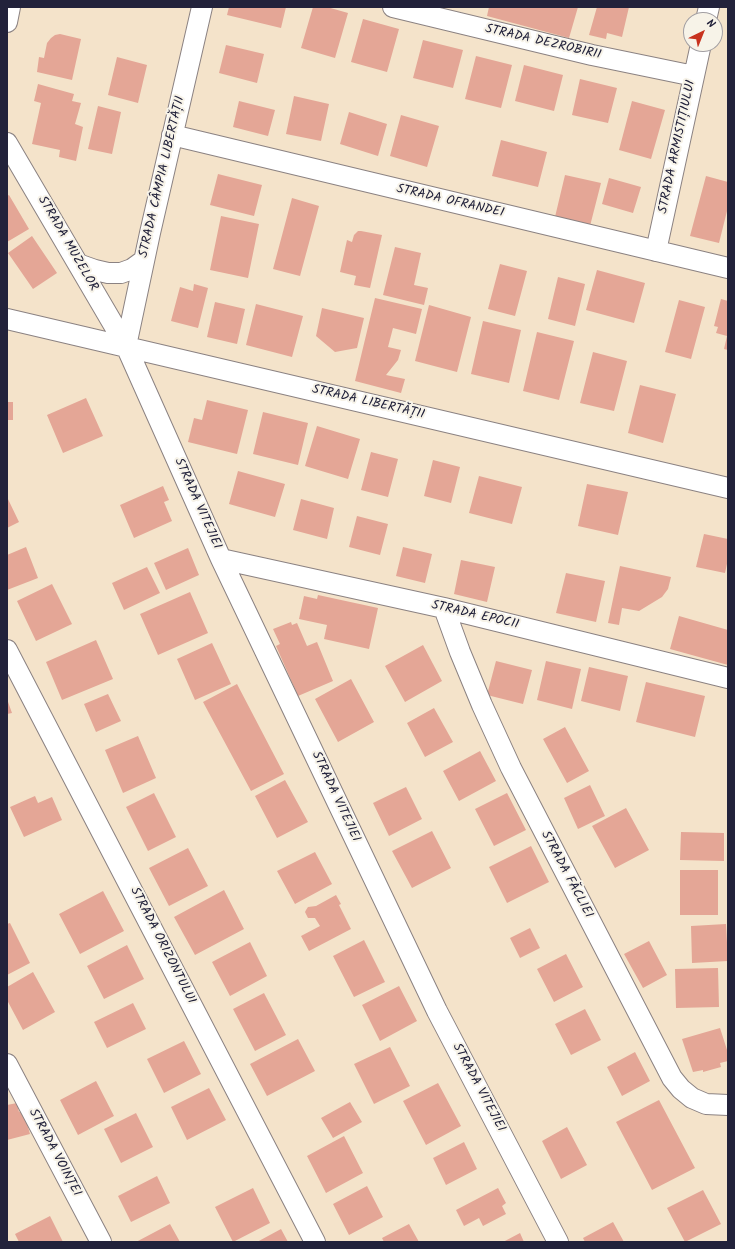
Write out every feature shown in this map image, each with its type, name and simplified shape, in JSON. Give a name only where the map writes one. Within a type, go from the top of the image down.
[{"type":"street","points":[[7,22],[10,7]]},
{"type":"street","name":"STRADA CÂMPIA LIBERTĂȚII","points":[[126,346],[172,135],[202,7]]},
{"type":"street","name":"STRADA DEZROBIRII","points":[[393,7],[592,55],[694,76]]},
{"type":"street","name":"STRADA ARMISTIȚIULUI","points":[[656,251],[699,52]]},
{"type":"street","name":"STRADA OFRANDEI","points":[[172,135],[728,268]]},
{"type":"street","name":"STRADA MUZELOR","points":[[7,143],[126,346]]},
{"type":"street","points":[[78,264],[108,273],[121,273],[132,269],[144,261]]},
{"type":"street","name":"STRADA LIBERTĂȚII","points":[[7,319],[728,488]]},
{"type":"street","name":"STRADA VITEJIEI","points":[[126,346],[222,558],[437,1011],[558,1242]]},
{"type":"street","name":"STRADA EPOCII","points":[[222,558],[444,608],[728,678]]},
{"type":"street","name":"STRADA FĂCLIEI","points":[[444,608],[482,705],[511,768],[672,1078],[681,1089],[692,1098],[706,1104],[728,1105]]},
{"type":"street","name":"STRADA ORIZONTULUI","points":[[7,650],[315,1242]]},
{"type":"street","name":"STRADA VOINȚEI","points":[[7,1064],[101,1242]]},
{"type":"building","points":[[229,7],[286,7],[281,28],[227,15]]},
{"type":"building","points":[[313,7],[327,7],[348,13],[335,58],[301,48]]},
{"type":"building","points":[[489,7],[578,7],[569,38],[487,16]]},
{"type":"building","points":[[597,7],[629,7],[622,37],[607,33],[606,39],[589,35]]},
{"type":"building","points":[[363,19],[399,29],[387,72],[351,62]]},
{"type":"building","points":[[60,34],[81,39],[72,80],[37,72],[39,57],[44,58],[47,43],[55,35]]},
{"type":"building","points":[[423,40],[463,50],[453,88],[413,78]]},
{"type":"building","points":[[226,45],[264,54],[257,83],[219,73]]},
{"type":"building","points":[[476,56],[512,65],[501,108],[465,99]]},
{"type":"building","points":[[117,57],[147,65],[138,103],[108,95]]},
{"type":"building","points":[[524,65],[563,75],[554,111],[515,101]]},
{"type":"building","points":[[580,79],[617,88],[608,123],[572,115]]},
{"type":"building","points":[[38,84],[74,94],[72,101],[81,103],[75,124],[83,127],[76,161],[59,157],[60,150],[32,144],[41,103],[34,101]]},
{"type":"building","points":[[294,96],[329,104],[321,141],[286,134]]},
{"type":"building","points":[[239,101],[275,110],[268,136],[233,127]]},
{"type":"building","points":[[632,101],[665,110],[651,159],[619,150]]},
{"type":"building","points":[[98,106],[121,112],[112,154],[88,149]]},
{"type":"building","points":[[349,112],[387,124],[378,156],[340,144]]},
{"type":"building","points":[[401,115],[439,126],[427,167],[390,156]]},
{"type":"building","points":[[501,140],[547,152],[538,187],[492,176]]},
{"type":"building","points":[[218,174],[262,185],[254,216],[210,205]]},
{"type":"building","points":[[565,175],[601,183],[590,226],[555,217]]},
{"type":"building","points":[[706,176],[728,182],[728,207],[719,243],[690,236]]},
{"type":"building","points":[[609,178],[641,187],[633,213],[602,204]]},
{"type":"building","points":[[9,195],[29,229],[7,242],[7,196]]},
{"type":"building","points":[[292,198],[319,206],[300,276],[273,269]]},
{"type":"building","points":[[221,216],[259,224],[248,278],[210,270]]},
{"type":"building","points":[[358,231],[382,235],[370,288],[354,285],[356,276],[340,272],[347,240],[352,242],[354,235]]},
{"type":"building","points":[[32,236],[57,273],[33,289],[8,253]]},
{"type":"building","points":[[395,247],[421,253],[414,285],[428,288],[424,305],[383,295]]},
{"type":"building","points":[[500,264],[527,271],[515,316],[488,309]]},
{"type":"building","points":[[597,270],[645,283],[634,323],[586,310]]},
{"type":"building","points":[[558,277],[585,284],[575,326],[548,319]]},
{"type":"building","points":[[194,284],[208,288],[198,328],[171,321],[180,287],[193,291]]},
{"type":"building","points":[[375,298],[422,309],[416,334],[393,328],[388,347],[401,350],[398,360],[386,375],[405,379],[401,393],[355,381]]},
{"type":"building","points":[[721,299],[728,301],[728,350],[724,349],[727,336],[716,333],[718,327],[714,326]]},
{"type":"building","points":[[679,300],[705,307],[691,359],[665,352]]},
{"type":"building","points":[[215,302],[245,309],[237,344],[207,337]]},
{"type":"building","points":[[256,304],[303,316],[292,357],[246,345]]},
{"type":"building","points":[[429,305],[471,317],[457,372],[415,361]]},
{"type":"building","points":[[322,308],[364,318],[357,348],[335,352],[316,336]]},
{"type":"building","points":[[483,321],[521,330],[509,383],[471,374]]},
{"type":"building","points":[[537,332],[574,341],[559,400],[523,391]]},
{"type":"building","points":[[593,352],[627,361],[614,411],[580,403]]},
{"type":"building","points":[[640,385],[676,394],[663,443],[628,433]]},
{"type":"building","points":[[86,398],[103,436],[63,453],[47,415]]},
{"type":"building","points":[[207,400],[248,410],[237,454],[188,442],[194,418],[202,420]]},
{"type":"building","points":[[7,402],[13,402],[13,420],[7,420]]},
{"type":"building","points":[[263,412],[308,423],[298,465],[253,454]]},
{"type":"building","points":[[317,426],[360,439],[348,479],[305,466]]},
{"type":"building","points":[[371,452],[398,459],[388,497],[361,490]]},
{"type":"building","points":[[433,460],[460,467],[451,503],[424,496]]},
{"type":"building","points":[[238,471],[285,484],[275,517],[229,504]]},
{"type":"building","points":[[479,476],[522,487],[512,524],[469,513]]},
{"type":"building","points":[[587,484],[628,492],[618,535],[578,526]]},
{"type":"building","points":[[163,486],[169,500],[164,502],[172,521],[134,538],[120,505]]},
{"type":"building","points":[[7,497],[19,522],[7,528]]},
{"type":"building","points":[[301,499],[334,508],[327,539],[293,530]]},
{"type":"building","points":[[357,516],[388,524],[380,555],[349,547]]},
{"type":"building","points":[[704,534],[728,539],[728,559],[725,573],[696,567]]},
{"type":"building","points":[[26,547],[38,578],[7,590],[7,555]]},
{"type":"building","points":[[403,547],[432,554],[425,583],[396,576]]},
{"type":"building","points":[[188,548],[199,575],[166,590],[154,563]]},
{"type":"building","points":[[461,560],[495,567],[487,602],[454,594]]},
{"type":"building","points":[[620,566],[671,577],[668,589],[662,597],[639,611],[622,608],[619,625],[608,623]]},
{"type":"building","points":[[147,567],[160,593],[124,610],[112,583]]},
{"type":"building","points":[[566,573],[605,581],[596,622],[556,613]]},
{"type":"building","points":[[52,584],[72,624],[36,641],[17,601]]},
{"type":"building","points":[[190,592],[208,633],[158,655],[140,614]]},
{"type":"building","points":[[318,595],[378,608],[369,649],[324,639],[327,625],[299,619],[304,596],[317,599]]},
{"type":"building","points":[[679,616],[728,630],[728,665],[670,649]]},
{"type":"building","points":[[291,622],[292,625],[297,623],[307,646],[317,642],[333,681],[298,696],[276,646],[280,644],[273,629]]},
{"type":"building","points":[[96,640],[113,679],[62,700],[46,662]]},
{"type":"building","points":[[212,643],[231,684],[195,700],[177,659]]},
{"type":"building","points":[[423,645],[442,681],[405,702],[385,666]]},
{"type":"building","points":[[496,661],[532,670],[523,704],[487,695]]},
{"type":"building","points":[[546,661],[581,669],[572,709],[537,700]]},
{"type":"building","points":[[589,667],[628,676],[620,711],[581,701]]},
{"type":"building","points":[[351,679],[374,722],[338,742],[315,699]]},
{"type":"building","points":[[646,682],[705,696],[695,737],[636,722]]},
{"type":"building","points":[[237,684],[284,774],[251,791],[203,702]]},
{"type":"building","points":[[108,694],[121,721],[96,732],[84,704]]},
{"type":"building","points":[[7,699],[12,713],[7,714]]},
{"type":"building","points":[[434,708],[453,742],[425,757],[407,723]]},
{"type":"building","points":[[565,727],[589,771],[567,783],[543,739]]},
{"type":"building","points":[[138,736],[156,778],[123,793],[105,750]]},
{"type":"building","points":[[480,751],[496,781],[459,801],[443,771]]},
{"type":"building","points":[[285,780],[308,822],[277,838],[255,796]]},
{"type":"building","points":[[590,785],[605,816],[578,829],[564,798]]},
{"type":"building","points":[[406,787],[422,819],[389,836],[373,803]]},
{"type":"building","points":[[154,793],[176,837],[148,851],[126,807]]},
{"type":"building","points":[[507,793],[526,830],[494,846],[475,809]]},
{"type":"building","points":[[35,796],[38,803],[52,797],[62,820],[24,837],[10,807]]},
{"type":"building","points":[[626,808],[649,850],[615,868],[592,826]]},
{"type":"building","points":[[432,831],[451,868],[412,888],[392,851]]},
{"type":"building","points":[[681,832],[724,833],[724,861],[680,860]]},
{"type":"building","points":[[531,846],[549,882],[507,903],[489,867]]},
{"type":"building","points":[[188,848],[208,886],[169,906],[149,868]]},
{"type":"building","points":[[315,852],[332,884],[295,904],[277,871]]},
{"type":"building","points":[[680,870],[718,870],[718,915],[680,915]]},
{"type":"building","points":[[224,890],[244,929],[195,955],[174,917]]},
{"type":"building","points":[[103,891],[124,931],[80,954],[59,914]]},
{"type":"building","points":[[336,895],[341,904],[339,905],[351,929],[309,951],[301,936],[320,926],[315,918],[308,918],[305,912],[308,907],[316,906]]},
{"type":"building","points":[[10,923],[30,963],[7,975],[7,924]]},
{"type":"building","points":[[726,924],[728,961],[692,963],[691,926]]},
{"type":"building","points":[[530,928],[540,948],[520,958],[510,938]]},
{"type":"building","points":[[364,940],[385,982],[354,997],[333,956]]},
{"type":"building","points":[[649,941],[667,975],[643,988],[624,954]]},
{"type":"building","points":[[250,942],[267,976],[230,996],[212,962]]},
{"type":"building","points":[[127,945],[144,979],[104,999],[87,966]]},
{"type":"building","points":[[566,954],[583,987],[554,1002],[537,969]]},
{"type":"building","points":[[718,968],[719,1007],[676,1008],[675,969]]},
{"type":"building","points":[[33,972],[55,1012],[23,1030],[7,1000],[7,987]]},
{"type":"building","points":[[399,986],[417,1021],[380,1041],[362,1005]]},
{"type":"building","points":[[264,993],[286,1035],[255,1051],[233,1009]]},
{"type":"building","points":[[133,1003],[146,1029],[107,1048],[94,1022]]},
{"type":"building","points":[[585,1009],[601,1040],[571,1055],[555,1024]]},
{"type":"building","points":[[720,1028],[728,1053],[728,1061],[720,1063],[721,1067],[703,1072],[703,1070],[693,1072],[682,1039]]},
{"type":"building","points":[[298,1039],[315,1071],[267,1096],[250,1064]]},
{"type":"building","points":[[184,1041],[201,1074],[164,1093],[147,1059]]},
{"type":"building","points":[[390,1047],[410,1086],[374,1104],[354,1064]]},
{"type":"building","points":[[635,1052],[650,1081],[622,1096],[607,1067]]},
{"type":"building","points":[[96,1081],[114,1116],[78,1135],[60,1100]]},
{"type":"building","points":[[438,1083],[461,1126],[426,1145],[403,1101]]},
{"type":"building","points":[[209,1088],[226,1120],[187,1140],[171,1107]]},
{"type":"building","points":[[659,1100],[695,1168],[652,1190],[616,1122]]},
{"type":"building","points":[[350,1102],[362,1122],[333,1138],[321,1118]]},
{"type":"building","points":[[17,1103],[19,1112],[23,1110],[30,1134],[7,1140],[7,1105]]},
{"type":"building","points":[[136,1113],[153,1147],[121,1163],[104,1129]]},
{"type":"building","points":[[567,1127],[587,1165],[561,1179],[542,1141]]},
{"type":"building","points":[[344,1136],[363,1173],[326,1193],[307,1156]]},
{"type":"building","points":[[464,1142],[477,1169],[446,1185],[433,1158]]},
{"type":"building","points":[[157,1176],[170,1203],[131,1222],[118,1196]]},
{"type":"building","points":[[367,1186],[383,1217],[349,1235],[333,1204]]},
{"type":"building","points":[[253,1188],[270,1223],[233,1242],[215,1207]]},
{"type":"building","points":[[498,1188],[506,1203],[502,1206],[506,1214],[483,1226],[479,1218],[464,1226],[456,1210]]},
{"type":"building","points":[[703,1190],[721,1224],[685,1242],[667,1208]]},
{"type":"building","points":[[50,1216],[63,1242],[19,1242],[15,1234]]},
{"type":"building","points":[[613,1222],[624,1242],[585,1242],[583,1238]]},
{"type":"building","points":[[170,1224],[180,1242],[136,1242]]},
{"type":"building","points":[[409,1224],[419,1242],[384,1242],[382,1238]]},
{"type":"building","points":[[281,1229],[288,1242],[257,1242]]},
{"type":"building","points":[[520,1233],[524,1242],[503,1242]]}]
